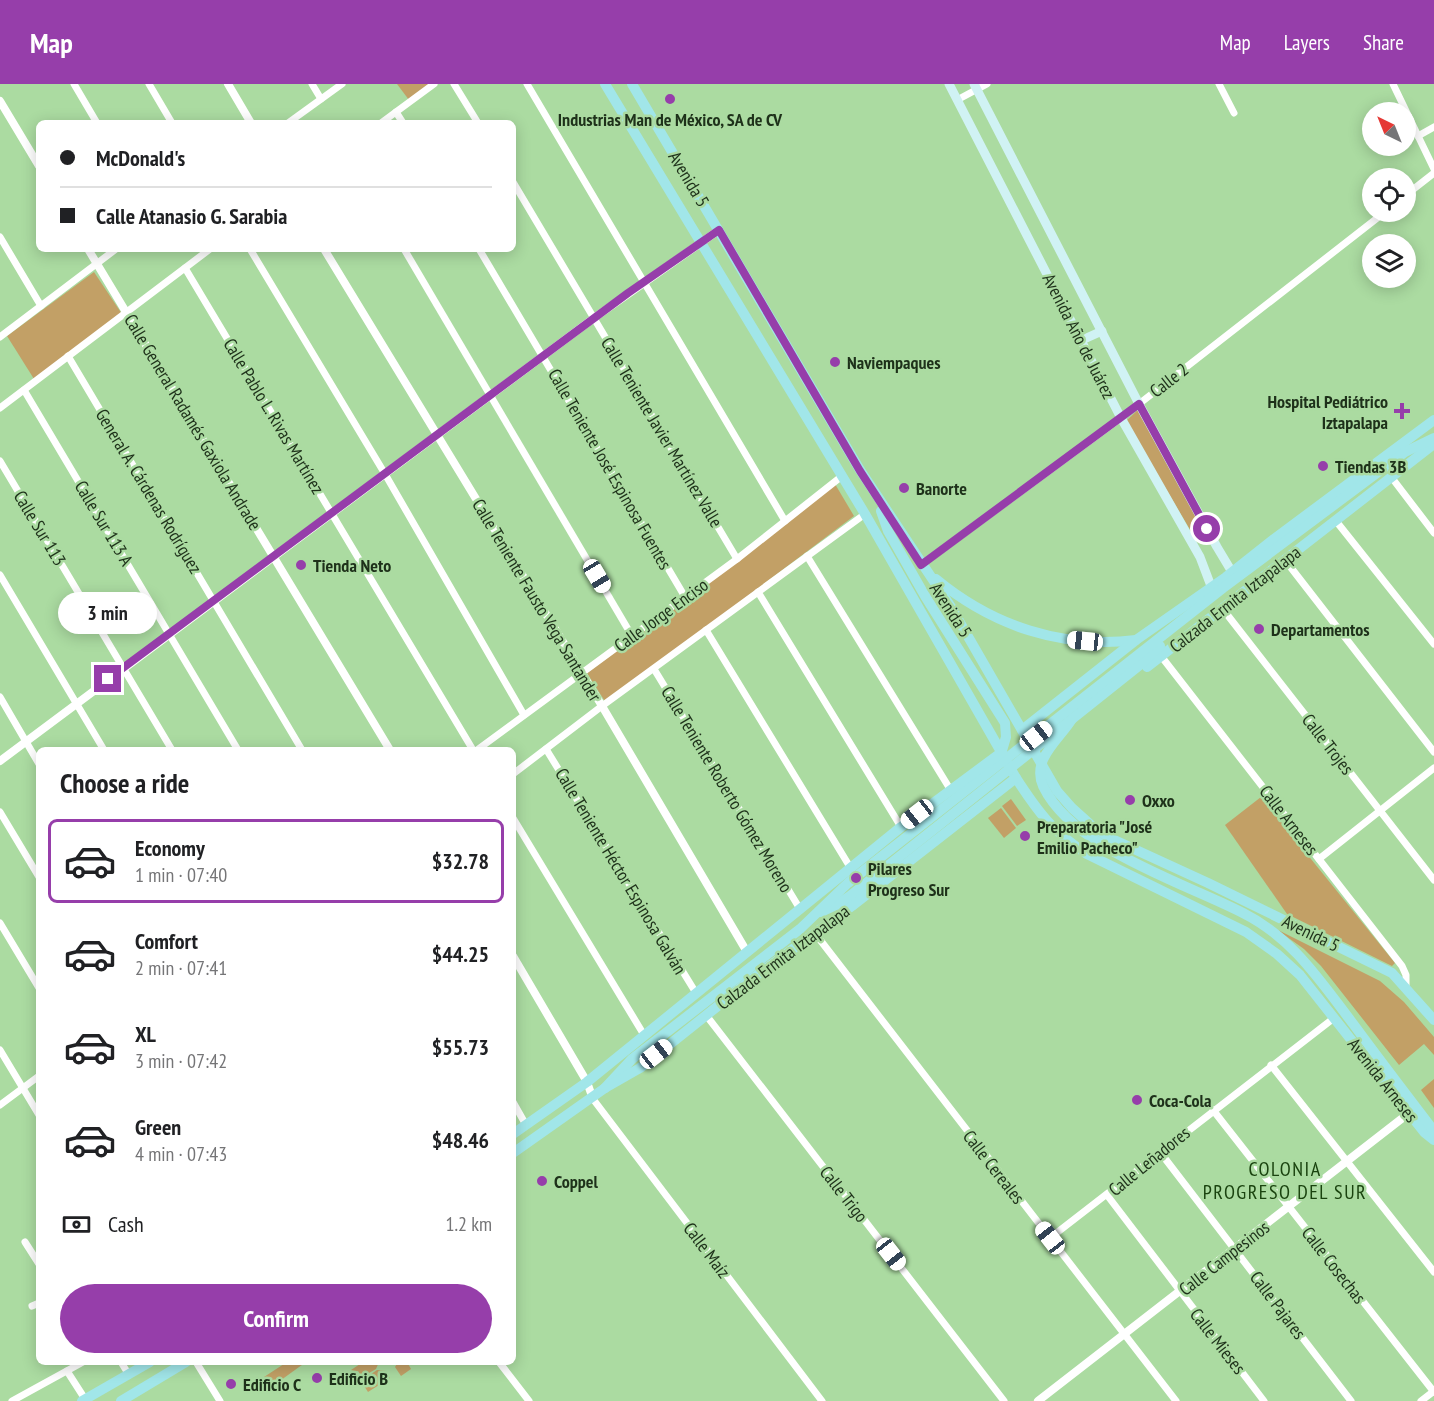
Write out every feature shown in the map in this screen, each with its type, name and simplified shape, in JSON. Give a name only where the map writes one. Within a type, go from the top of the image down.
[{"type":"main road","name":"Avenida 5","points":[[605,84],[865,514],[1016,778],[1039,813],[1070,842],[1087,854],[1254,937],[1300,975],[1334,1018]]},
{"type":"main road","name":"Avenida 5","points":[[632,84],[878,499],[951,607],[1057,791],[1092,826],[1110,838],[1392,973],[1406,988]]},
{"type":"main road","name":"Avenida Año de Juárez","points":[[949,84],[1121,418],[1200,557],[1212,586]]},
{"type":"main road","name":"Avenida Año de Juárez","points":[[976,87],[1139,404],[1232,572]]},
{"type":"main road","points":[[1082,340],[1102,331]]},
{"type":"main road","name":"Calzada Ermita Iztapalapa","points":[[1022,730],[1136,640],[1232,572],[1434,420]]},
{"type":"main road","name":"Calzada Ermita Iztapalapa","points":[[516,1151],[593,1099],[632,1059],[800,928],[848,883],[1223,588],[1406,452],[1434,438]]},
{"type":"main road","name":"Calzada Ermita Iztapalapa","points":[[1036,754],[1434,444]]},
{"type":"main road","points":[[878,499],[888,531],[925,596],[1005,723],[1007,733],[1003,750],[996,764],[985,776]]},
{"type":"main road","points":[[1200,557],[1209,554],[1217,547]]},
{"type":"main road","points":[[922,566],[966,602],[1016,627],[1067,640],[1102,642],[1136,640]]},
{"type":"main road","name":"Calzada Ermita Iztapalapa","points":[[782,924],[829,909],[844,900],[1141,664],[1206,604],[1212,586]]},
{"type":"main road","points":[[1073,690],[1072,700],[1075,706],[1081,710],[1090,710]]},
{"type":"main road","points":[[1072,719],[1047,752],[1041,767],[1043,784],[1059,808],[1083,830],[1115,852],[1243,913],[1281,937],[1317,976],[1432,1129],[1434,1138]]},
{"type":"main road","name":"Calzada Ermita Iztapalapa","points":[[516,1132],[586,1082],[850,867],[950,789],[1002,752]]},
{"type":"main road","name":"Calzada Ermita Iztapalapa","points":[[605,1088],[640,1068],[813,932],[852,906],[1016,778]]},
{"type":"main road","points":[[961,781],[975,782],[981,789],[983,804]]},
{"type":"main road","points":[[1406,988],[1434,1020]]},
{"type":"main road","name":"Avenida Arneses","points":[[1334,1018],[1426,1134],[1434,1138]]},
{"type":"main road","points":[[84,1400],[145,1365]]},
{"type":"main road","points":[[121,1401],[181,1365]]},
{"type":"street","points":[[74,84],[95,120]]},
{"type":"street","points":[[149,84],[170,120]]},
{"type":"street","points":[[228,84],[249,120]]},
{"type":"street","points":[[312,84],[321,99]]},
{"type":"street","points":[[292,120],[342,84]]},
{"type":"street","points":[[385,120],[434,84]]},
{"type":"street","points":[[454,84],[476,120]]},
{"type":"street","points":[[527,84],[785,521]]},
{"type":"street","points":[[957,100],[976,87],[987,84]]},
{"type":"street","points":[[1219,84],[1234,112]]},
{"type":"street","points":[[1393,84],[1434,171],[1416,186]]},
{"type":"street","points":[[0,101],[36,161]]},
{"type":"street","points":[[396,112],[401,120]]},
{"type":"street","points":[[1418,136],[1434,127]]},
{"type":"street","name":"Calle Teniente Javier Martínez Valle","points":[[516,187],[737,559]]},
{"type":"street","name":"Calle 2","points":[[922,566],[1121,418],[1372,222]]},
{"type":"street","points":[[0,761],[594,318],[719,230]]},
{"type":"street","points":[[0,237],[41,306]]},
{"type":"street","name":"Calle General Radamés Gaxiola Andrade","points":[[90,252],[388,747]]},
{"type":"street","points":[[0,337],[112,252]]},
{"type":"street","points":[[0,408],[206,252]]},
{"type":"street","points":[[252,252],[385,474],[524,715]]},
{"type":"street","name":"Calle Teniente Fausto Vega Santander","points":[[326,252],[602,706],[747,952]]},
{"type":"street","points":[[406,252],[632,636]]},
{"type":"street","name":"Calle Teniente José Espinosa Fuentes","points":[[481,252],[685,597]]},
{"type":"street","name":"Calle Pablo L. Rivas Martínez","points":[[185,268],[473,747]]},
{"type":"street","name":"General A. Cárdenas Rodríguez","points":[[68,356],[300,747]]},
{"type":"street","name":"Calle Sur 113 A","points":[[24,390],[236,747]]},
{"type":"street","name":"Calle Sur 113","points":[[0,461],[170,747]]},
{"type":"street","name":"Calle Jorge Enciso","points":[[479,747],[737,559],[842,476]]},
{"type":"street","points":[[1392,478],[1434,533]]},
{"type":"street","points":[[516,772],[865,514]]},
{"type":"street","points":[[1336,521],[1434,644]]},
{"type":"street","points":[[807,556],[950,789]]},
{"type":"street","points":[[1285,560],[1434,752]]},
{"type":"street","points":[[0,575],[102,747]]},
{"type":"street","points":[[758,592],[901,827]]},
{"type":"street","name":"Calle Trojes","points":[[1222,608],[1434,880]]},
{"type":"street","points":[[706,630],[850,867]]},
{"type":"street","name":"Calle Arneses","points":[[1161,656],[1402,966],[1406,975],[1406,988]]},
{"type":"street","name":"Calle Teniente Roberto Gómez Moreno","points":[[654,669],[800,909]]},
{"type":"street","points":[[0,697],[36,759]]},
{"type":"street","name":"Calle Teniente Héctor Espinosa Galván","points":[[546,749],[696,993]]},
{"type":"street","points":[[1319,859],[1434,768]]},
{"type":"street","points":[[0,812],[36,872]]},
{"type":"street","points":[[516,823],[644,1035]]},
{"type":"street","points":[[0,923],[36,983]]},
{"type":"street","name":"Calle Cereales","points":[[813,932],[1176,1401]]},
{"type":"street","points":[[516,961],[586,1082],[593,1099]]},
{"type":"street","name":"Calle Trigo","points":[[706,1015],[1004,1401]]},
{"type":"street","name":"Calle Leñadores","points":[[1050,1238],[1334,1018]]},
{"type":"street","points":[[0,1050],[36,1110]]},
{"type":"street","points":[[1271,1065],[1434,1272]]},
{"type":"street","points":[[0,1105],[36,1078]]},
{"type":"street","name":"Calle Maíz","points":[[593,1099],[822,1401]]},
{"type":"street","points":[[516,1107],[526,1125]]},
{"type":"street","name":"Calle Cosechas","points":[[1213,1110],[1434,1391]]},
{"type":"street","name":"Calle Campesinos","points":[[1038,1401],[1409,1113]]},
{"type":"street","name":"Calle Pajares","points":[[1160,1152],[1352,1401]]},
{"type":"street","name":"Calle Mieses","points":[[1107,1195],[1264,1401]]},
{"type":"street","points":[[25,1242],[36,1259]]},
{"type":"street","points":[[12,1401],[78,1365]]},
{"type":"street","points":[[123,1365],[129,1375]]},
{"type":"street","points":[[198,1365],[220,1401]]},
{"type":"street","points":[[501,1365],[529,1401]]},
{"type":"street","points":[[67,1371],[84,1400]]},
{"type":"street","points":[[1421,1401],[1434,1391]]},
{"type":"shaded area","points":[[397,84],[430,84],[409,100]]},
{"type":"shaded area","points":[[94,272],[122,314],[34,379],[7,336]]},
{"type":"shaded area","points":[[1139,409],[1208,535],[1192,533],[1126,421]]},
{"type":"shaded area","points":[[835,484],[854,516],[606,703],[587,673],[735,563]]},
{"type":"shaded area","points":[[1261,797],[1395,963],[1392,966],[1287,914],[1225,825]]},
{"type":"shaded area","points":[[1011,799],[1026,820],[1017,826],[1002,806]]},
{"type":"shaded area","points":[[1001,808],[1016,828],[1004,838],[988,818]]},
{"type":"shaded area","points":[[1276,929],[1380,981],[1404,1002],[1434,1037],[1434,1055],[1424,1044],[1399,1065],[1321,966],[1304,949]]},
{"type":"shaded area","points":[[1434,1079],[1434,1108],[1421,1090]]},
{"type":"shaded area","points":[[282,1365],[302,1365],[270,1388],[264,1377]]},
{"type":"shaded area","points":[[358,1365],[378,1365],[376,1369],[362,1377],[358,1371],[351,1370]]},
{"type":"shaded area","points":[[396,1365],[409,1365],[411,1369],[401,1376],[395,1367]]},
{"type":"shaded area","points":[[377,1370],[386,1371],[390,1378],[368,1392],[361,1381]]},
{"type":"place","name":"Industrias Man de México, SA de CV","points":[[670,99]]},
{"type":"place","name":"Naviempaques","points":[[835,362]]},
{"type":"place","name":"Hospital Pediátrico Iztapalapa","points":[[1402,411]]},
{"type":"place","name":"Tiendas 3B","points":[[1323,466]]},
{"type":"place","name":"Banorte","points":[[904,488]]},
{"type":"place","name":"Tienda Neto","points":[[301,565]]},
{"type":"place","name":"Departamentos","points":[[1259,629]]},
{"type":"place","name":"Oxxo","points":[[1130,800]]},
{"type":"place","name":"Preparatoria \"José Emilio Pacheco\"","points":[[1025,836]]},
{"type":"place","name":"Pilares Progreso Sur","points":[[856,878]]},
{"type":"place","name":"Coca-Cola","points":[[1137,1100]]},
{"type":"place","name":"Coppel","points":[[542,1181]]},
{"type":"place","name":"Edificio B","points":[[317,1378]]},
{"type":"place","name":"Edificio C","points":[[231,1384]]},
{"type":"district","name":"COLONIA PROGRESO DEL SUR","points":[[1285,1180]]},
{"type":"route","points":[[108,679],[628,293],[719,230],[860,471],[921,565],[1139,404],[1207,529]]}]
